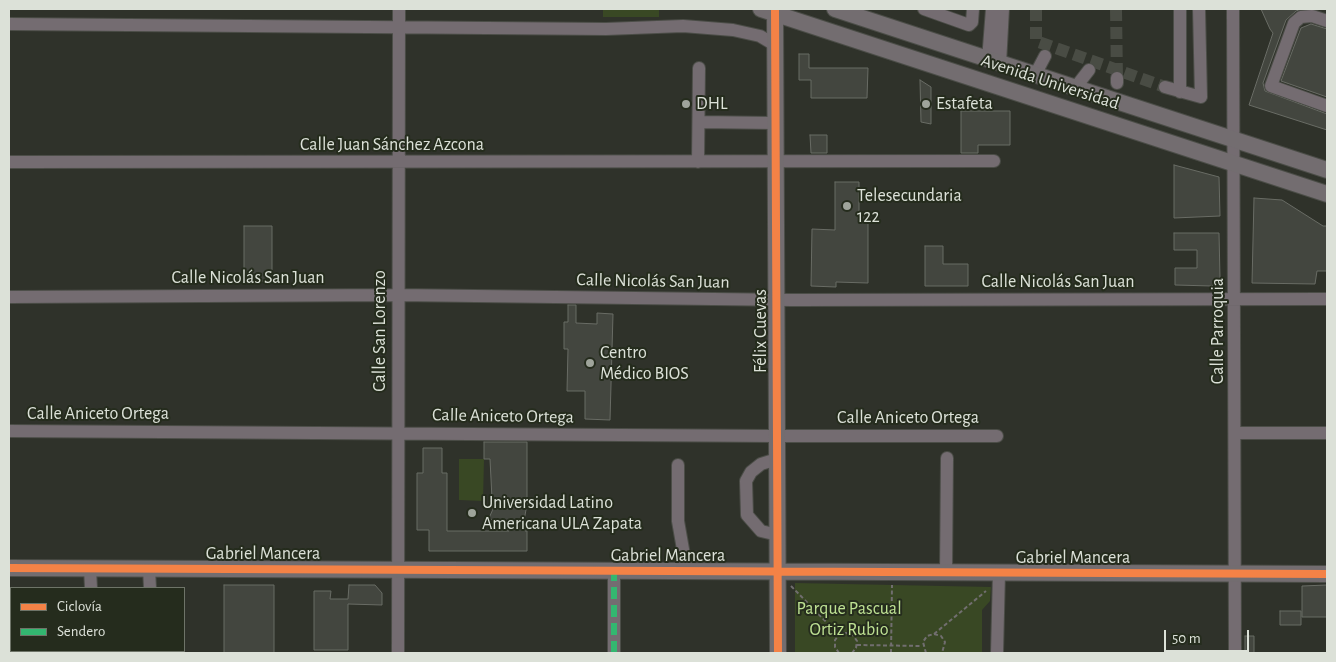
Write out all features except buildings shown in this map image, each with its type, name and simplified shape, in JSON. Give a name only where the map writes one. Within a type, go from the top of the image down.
[{"type":"main road","name":"Avenida Universidad","points":[[835,9],[1327,170]]},
{"type":"main road","name":"Avenida Universidad","points":[[774,10],[1327,194]]},
{"type":"main road","name":"Félix Cuevas","points":[[774,10],[778,653]]},
{"type":"main road","name":"Gabriel Mancera","points":[[9,568],[1327,574]]},
{"type":"street","name":"Calle San Lorenzo","points":[[398,653],[397,295],[399,9]]},
{"type":"street","points":[[924,9],[944,13],[969,25],[972,22],[973,9]]},
{"type":"street","points":[[992,9],[994,62]]},
{"type":"street","points":[[994,62],[1003,9]]},
{"type":"street","points":[[1180,9],[1180,92]]},
{"type":"street","points":[[1165,87],[1201,97],[1199,9]]},
{"type":"street","name":"Calle Parroquia","points":[[1234,9],[1235,653]]},
{"type":"street","points":[[1327,20],[1312,16],[1301,18],[1294,23],[1271,86],[1327,106]]},
{"type":"street","points":[[9,24],[606,29],[713,27],[760,36],[775,45]]},
{"type":"street","points":[[1035,75],[1045,56]]},
{"type":"street","points":[[698,68],[698,162]]},
{"type":"street","points":[[1076,88],[1089,70]]},
{"type":"street","points":[[698,122],[775,123]]},
{"type":"street","name":"Calle Juan Sánchez Azcona","points":[[9,162],[994,161]]},
{"type":"street","name":"Calle Nicolás San Juan","points":[[9,296],[397,295],[776,300],[1327,299]]},
{"type":"street","name":"Calle Aniceto Ortega","points":[[9,431],[997,436]]},
{"type":"street","points":[[1236,433],[1327,433]]},
{"type":"street","points":[[946,573],[947,458]]},
{"type":"street","points":[[777,459],[761,464],[751,472],[746,481],[748,515],[761,531],[778,535]]},
{"type":"street","points":[[678,465],[678,521],[687,572]]},
{"type":"street","points":[[90,568],[90,587]]},
{"type":"street","points":[[149,569],[150,587]]},
{"type":"street","points":[[614,571],[614,653]]},
{"type":"street","points":[[994,573],[997,653]]},
{"type":"path","points":[[891,653],[893,572]]},
{"type":"path","points":[[926,653],[922,646],[924,638],[934,634],[991,587],[994,573]]},
{"type":"path","points":[[791,586],[839,635]]},
{"type":"path","points":[[839,653],[834,644],[839,635],[849,633],[855,638],[857,645],[852,653]]},
{"type":"path","points":[[934,634],[941,636],[945,642],[942,653]]},
{"type":"path","points":[[857,645],[922,646]]},
{"type":"green space","points":[[603,9],[659,9],[659,17],[603,17]]},
{"type":"green space","points":[[459,459],[484,459],[483,501],[459,500]]},
{"type":"green space","name":"Parque Pascual Ortiz Rubio","points":[[795,583],[991,587],[990,601],[982,610],[982,653],[795,653]]},
{"type":"tunnel","points":[[1036,9],[1036,41],[1165,87]]},
{"type":"tunnel","points":[[1116,9],[1117,78]]},
{"type":"marked path","points":[[614,571],[614,653]]},
{"type":"cycle path","points":[[775,9],[778,653]]},
{"type":"cycle path","points":[[9,568],[1327,574]]},
{"type":"place","name":"DHL","points":[[686,104]]},
{"type":"place","name":"Estafeta","points":[[926,104]]},
{"type":"place","name":"Telesecundaria 122","points":[[847,206]]},
{"type":"place","name":"Centro Médico BIOS","points":[[590,363]]},
{"type":"place","name":"Universidad Latino Americana ULA Zapata","points":[[472,513]]}]
